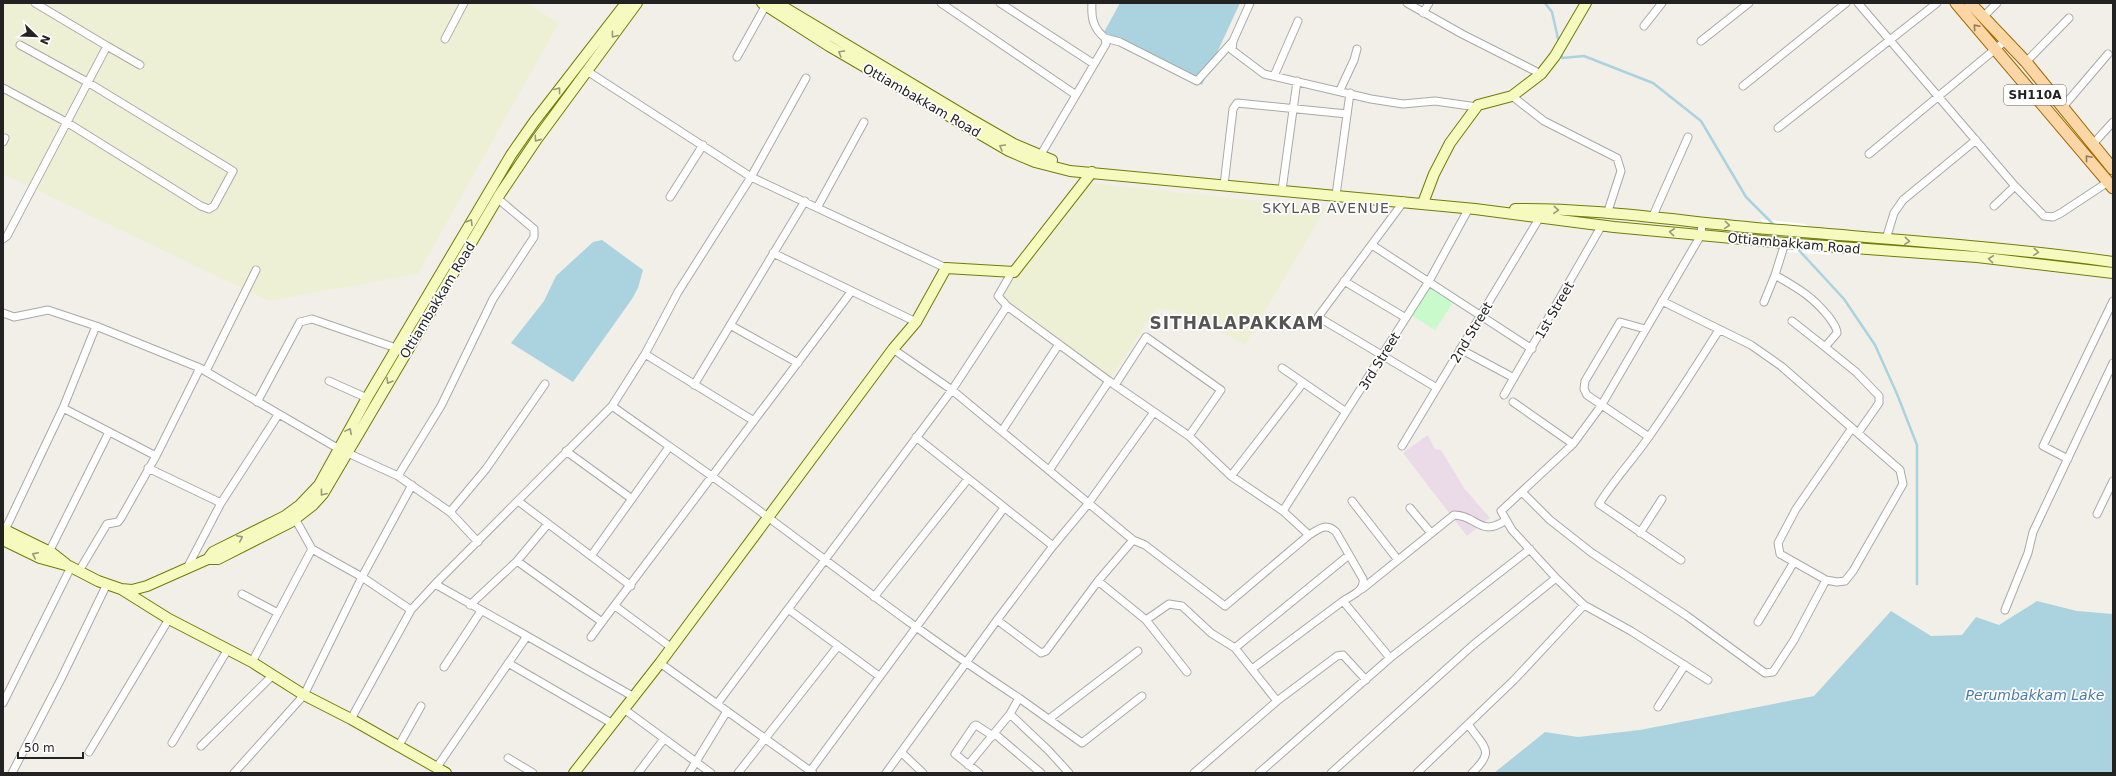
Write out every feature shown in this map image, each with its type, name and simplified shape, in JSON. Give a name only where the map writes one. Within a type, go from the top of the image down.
[{"type":"main road","name":"SH110A","points":[[1956,3],[2111,185]]},
{"type":"main road","name":"SH110A","points":[[1970,3],[2026,62],[2113,169]]},
{"type":"street","points":[[35,3],[140,65]]},
{"type":"street","points":[[445,39],[464,3]]},
{"type":"street","name":"Ottiambakkam Road","points":[[293,515],[311,494],[511,155],[534,122],[626,3]]},
{"type":"street","name":"Ottiambakkam Road","points":[[4,533],[40,558],[73,568],[121,589],[132,590],[147,586],[208,559],[213,552],[313,505],[323,494],[348,453],[497,198],[537,139],[637,3]]},
{"type":"street","name":"Ottiambakkam Road","points":[[777,3],[966,116],[1040,156],[1092,172]]},
{"type":"street","points":[[942,3],[1076,95]]},
{"type":"street","points":[[1000,3],[1094,64]]},
{"type":"street","points":[[1092,3],[1091,16],[1096,31],[1105,38],[1120,42],[1197,81],[1233,42]]},
{"type":"street","points":[[1250,3],[1233,42],[1232,50],[1264,74],[1404,104],[1435,101],[1477,106],[1512,96],[1541,74],[1555,56],[1586,3]]},
{"type":"street","points":[[1407,3],[1423,13],[1541,74]]},
{"type":"street","points":[[1423,13],[1429,3]]},
{"type":"street","points":[[1644,26],[1662,3]]},
{"type":"street","points":[[1701,41],[1749,3]]},
{"type":"street","points":[[1743,86],[1846,3]]},
{"type":"street","points":[[1858,3],[2015,186],[2044,216],[2053,217],[2111,185]]},
{"type":"street","points":[[1778,128],[1938,3]]},
{"type":"street","points":[[1983,17],[1997,3]]},
{"type":"street","points":[[737,57],[764,4]]},
{"type":"street","name":"Ottiambakkam Road","points":[[764,4],[829,46],[1009,151],[1054,168],[1472,208],[1540,218],[1701,235],[1786,243],[1977,257],[2113,273]]},
{"type":"street","points":[[2026,62],[2069,18]]},
{"type":"street","points":[[1274,76],[1298,21]]},
{"type":"street","points":[[1040,156],[1106,44],[1105,38]]},
{"type":"street","points":[[1869,154],[1938,95],[2005,41]]},
{"type":"street","points":[[3,88],[68,123],[201,206],[210,208],[214,206],[233,171],[89,82],[20,45]]},
{"type":"street","points":[[3,239],[7,236],[68,123],[107,46]]},
{"type":"street","points":[[1340,90],[1354,60],[1357,49]]},
{"type":"street","points":[[2062,108],[2108,54]]},
{"type":"street","points":[[587,71],[751,177],[818,206],[946,268],[1012,272]]},
{"type":"street","points":[[351,719],[411,610],[612,406],[645,354],[678,292],[751,177],[806,78]]},
{"type":"street","points":[[1282,190],[1297,81]]},
{"type":"street","points":[[1336,195],[1350,93]]},
{"type":"street","points":[[1512,96],[1544,121],[1617,158],[1621,171],[1606,214]]},
{"type":"street","points":[[1224,185],[1233,110],[1237,103],[1347,114]]},
{"type":"street","points":[[1423,203],[1434,174],[1450,144],[1477,106]]},
{"type":"street","points":[[818,206],[864,122]]},
{"type":"street","points":[[2092,145],[2113,122]]},
{"type":"street","points":[[1652,218],[1688,137]]},
{"type":"street","points":[[1886,239],[1894,213],[1903,200],[1976,140]]},
{"type":"street","points":[[670,198],[703,145]]},
{"type":"street","points":[[1092,172],[1014,272],[1012,272],[998,296],[1007,306],[1112,383],[1189,436],[1231,476],[1283,511],[1309,535]]},
{"type":"street","points":[[1994,206],[2015,186]]},
{"type":"street","points":[[398,476],[441,406],[493,299],[534,237],[534,229],[497,198]]},
{"type":"street","points":[[694,385],[805,201]]},
{"type":"street","points":[[1404,201],[1318,317],[1437,388]]},
{"type":"street","name":"Ottiambakkam Road","points":[[1472,208],[1526,209],[1606,214],[2055,254],[2113,262]]},
{"type":"street","name":"3rd Street","points":[[1283,511],[1428,283],[1472,208]]},
{"type":"street","name":"2nd Street","points":[[1402,446],[1540,218]]},
{"type":"street","points":[[1702,223],[1701,235],[1601,406],[1573,444],[1501,512],[1512,530],[1556,578],[1584,605],[1631,631],[1708,680]]},
{"type":"street","name":"1st Street","points":[[1504,395],[1532,349],[1602,225]]},
{"type":"street","points":[[1764,302],[1786,243]]},
{"type":"street","points":[[1372,245],[1428,283],[1532,349]]},
{"type":"street","points":[[773,253],[851,292],[916,322]]},
{"type":"street","points":[[574,773],[672,648],[893,349],[916,322],[946,268]]},
{"type":"street","points":[[3,703],[73,568],[107,524],[118,522],[121,518],[203,370],[256,270]]},
{"type":"street","points":[[1775,275],[1813,298],[1837,328],[1837,333],[1825,347]]},
{"type":"street","points":[[1344,281],[1406,318]]},
{"type":"street","points":[[591,637],[631,586],[851,292]]},
{"type":"street","points":[[1662,301],[1751,345],[1781,366],[1858,433],[1900,470],[1903,484],[1854,571],[1845,580],[1837,582],[1826,580],[1780,554],[1778,544],[1796,509],[1852,428]]},
{"type":"street","points":[[2068,459],[2043,446],[2113,301]]},
{"type":"street","points":[[717,704],[952,390],[1007,306]]},
{"type":"street","points":[[3,313],[14,317],[48,310],[96,326],[203,370],[338,449],[398,476],[450,512],[478,542]]},
{"type":"street","points":[[257,402],[300,322],[306,319],[312,319],[396,348]]},
{"type":"street","points":[[1792,321],[1856,372],[1879,396],[1879,403],[1858,433]]},
{"type":"street","points":[[1645,329],[1620,322],[1614,329],[1585,381],[1584,389],[1586,395],[1601,406],[1650,436]]},
{"type":"street","points":[[730,325],[798,363]]},
{"type":"street","points":[[4,533],[63,408],[96,326]]},
{"type":"street","points":[[1680,560],[1599,504],[1609,487],[1650,436],[1719,330]]},
{"type":"street","points":[[1050,469],[1146,337],[1221,390],[1189,436]]},
{"type":"street","points":[[1002,431],[1059,344]]},
{"type":"street","points":[[893,349],[952,390],[1050,469],[1088,504],[1133,540],[1145,545],[1225,606],[1309,535],[1324,526],[1330,527],[1364,579],[1362,589]]},
{"type":"street","points":[[1460,349],[1514,378]]},
{"type":"street","points":[[645,354],[754,421]]},
{"type":"street","points":[[2005,610],[2028,553],[2033,532],[2113,363]]},
{"type":"street","points":[[1282,368],[1346,412]]},
{"type":"street","points":[[329,381],[367,398]]},
{"type":"street","points":[[1231,476],[1303,382]]},
{"type":"street","points":[[450,512],[486,469],[545,384]]},
{"type":"street","points":[[1513,402],[1573,444]]},
{"type":"street","points":[[612,406],[769,517],[824,560],[966,663],[1019,698],[1082,743],[1142,696]]},
{"type":"street","points":[[63,408],[156,456]]},
{"type":"street","points":[[886,773],[1053,546],[1088,504],[1154,412]]},
{"type":"street","points":[[187,568],[221,503],[278,415]]},
{"type":"street","points":[[49,552],[109,432]]},
{"type":"street","points":[[916,437],[1053,546]]},
{"type":"street","points":[[591,556],[669,447]]},
{"type":"street","points":[[566,451],[632,499]]},
{"type":"street","points":[[148,468],[221,503]]},
{"type":"street","points":[[874,597],[968,479]]},
{"type":"street","points":[[2097,514],[2113,481]]},
{"type":"street","points":[[234,773],[304,695],[362,577],[412,485]]},
{"type":"street","points":[[1522,492],[1550,520],[1592,553],[1687,616],[1765,673],[1773,672],[1794,640],[1826,580]]},
{"type":"street","points":[[1640,533],[1662,499]]},
{"type":"street","points":[[1352,501],[1398,560]]},
{"type":"street","points":[[518,502],[631,586]]},
{"type":"street","points":[[660,663],[812,772],[915,626],[1004,508]]},
{"type":"street","points":[[1410,508],[1431,533]]},
{"type":"street","points":[[293,515],[312,549],[362,577],[411,610]]},
{"type":"street","points":[[1252,670],[1343,601],[1362,589],[1454,515],[1462,515],[1487,528],[1498,526],[1506,520]]},
{"type":"street","points":[[470,605],[517,561],[547,525]]},
{"type":"street","name":"Ottiambakkam Road","points":[[4,533],[49,552],[73,568]]},
{"type":"street","points":[[998,620],[1041,653],[1046,651],[1098,581],[1133,540]]},
{"type":"street","points":[[252,662],[312,549]]},
{"type":"street","points":[[1259,773],[1390,658],[1530,550]]},
{"type":"street","points":[[1235,648],[1349,555]]},
{"type":"street","points":[[517,561],[602,622]]},
{"type":"street","points":[[1758,622],[1794,562]]},
{"type":"street","points":[[1331,773],[1473,645],[1556,578]]},
{"type":"street","points":[[1098,581],[1146,620],[1187,672]]},
{"type":"street","points":[[12,773],[61,679],[107,584]]},
{"type":"street","points":[[435,584],[634,697]]},
{"type":"street","points":[[121,589],[169,619],[252,662],[304,695],[351,719],[398,747],[437,766],[446,773]]},
{"type":"street","points":[[242,594],[278,613]]},
{"type":"street","points":[[1343,601],[1390,658]]},
{"type":"street","points":[[1146,620],[1169,604],[1182,606],[1211,633],[1235,648],[1277,701]]},
{"type":"street","points":[[1417,773],[1514,680],[1584,605]]},
{"type":"street","points":[[615,606],[672,648]]},
{"type":"street","points":[[788,609],[879,676]]},
{"type":"street","points":[[444,667],[481,611]]},
{"type":"street","points":[[89,752],[169,619]]},
{"type":"street","points":[[437,766],[527,636]]},
{"type":"street","points":[[738,773],[838,646]]},
{"type":"street","points":[[172,743],[228,649]]},
{"type":"street","points":[[1049,719],[1138,651]]},
{"type":"street","points":[[1194,773],[1277,701],[1337,656],[1343,656],[1366,680]]},
{"type":"street","points":[[508,663],[613,724]]},
{"type":"street","points":[[1658,707],[1685,665]]},
{"type":"street","points":[[201,746],[273,675]]},
{"type":"street","points":[[968,765],[1010,714],[1019,698]]},
{"type":"street","points":[[398,747],[421,706]]},
{"type":"street","points":[[624,710],[711,773]]},
{"type":"street","points":[[689,773],[727,711]]},
{"type":"street","points":[[1010,714],[1049,751],[1069,773]]},
{"type":"street","points":[[1468,724],[1487,752],[1486,758],[1472,773]]},
{"type":"street","points":[[979,773],[955,754],[976,725],[994,735],[1041,773]]},
{"type":"street","points":[[638,773],[664,739]]},
{"type":"street","points":[[901,752],[923,773]]},
{"type":"street","points":[[508,758],[533,773]]},
{"type":"shaded area","points":[[1428,435],[1435,449],[1441,450],[1464,488],[1490,518],[1467,536],[1403,453]]},
{"type":"green space","points":[[3,3],[526,3],[559,23],[418,274],[269,301],[3,174]]},
{"type":"green space","points":[[1090,183],[1326,208],[1245,345],[1187,313],[1157,308],[1109,381],[998,296]]},
{"type":"green space","points":[[1431,284],[1454,301],[1435,330],[1411,315]]},
{"type":"water","points":[[1120,3],[1240,3],[1202,85],[1104,32]]},
{"type":"water","points":[[602,240],[643,270],[638,288],[632,299],[573,382],[511,343],[544,301],[556,276],[593,242]]},
{"type":"water","name":"Perumbakkam Lake","points":[[2037,601],[2077,611],[2113,614],[2113,773],[1494,773],[1545,732],[1578,737],[1640,730],[1814,696],[1891,611],[1931,636],[1962,635],[1976,617],[1999,625]]},
{"type":"pier","points":[[1760,219],[1805,224],[1831,255],[1788,252]]},
{"type":"waterway","points":[[1545,3],[1552,12],[1559,43]]},
{"type":"waterway","points":[[1561,52],[1562,58],[1584,56],[1653,83],[1701,121],[1746,197],[1776,227]]},
{"type":"waterway","points":[[1796,247],[1844,299],[1875,345],[1897,394],[1917,445],[1917,584]]},
{"type":"district","name":"SKYLAB AVENUE","points":[[1326,208]]},
{"type":"district","name":"SITHALAPAKKAM","points":[[1237,323]]}]
